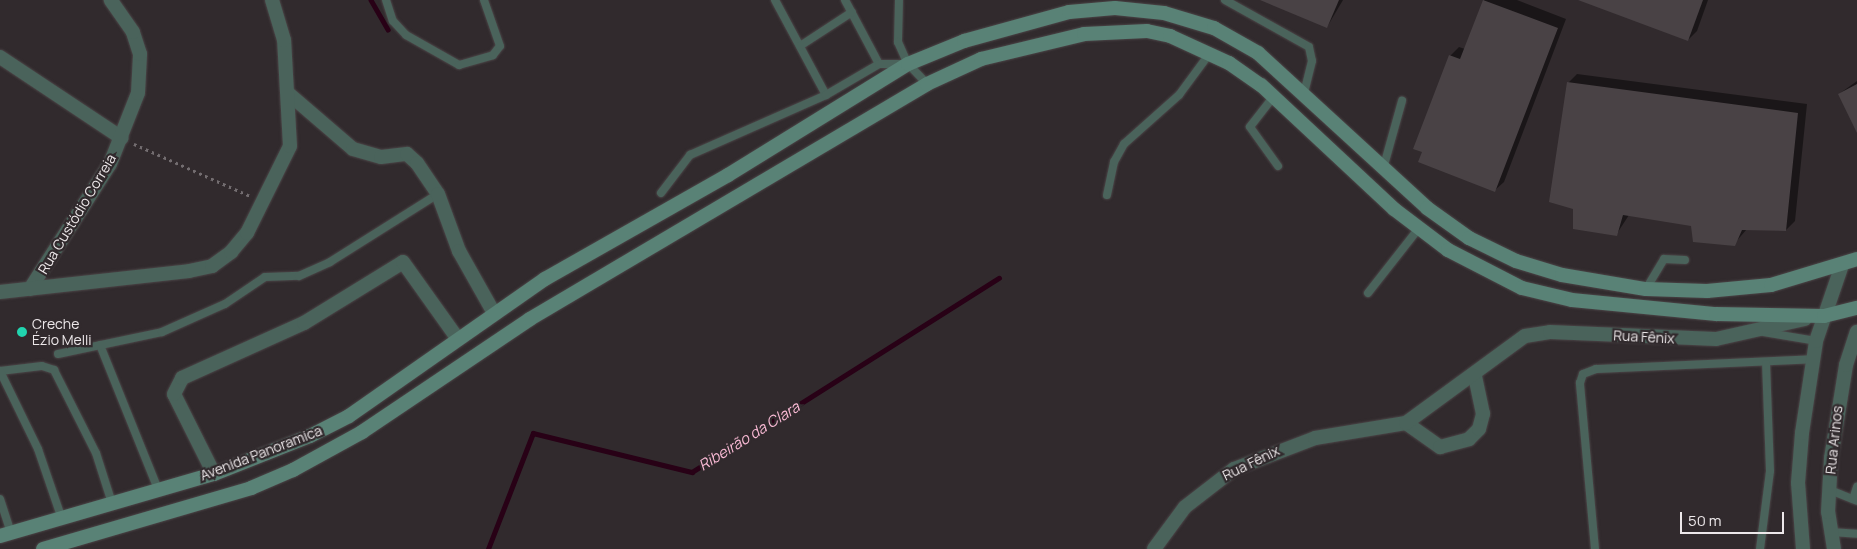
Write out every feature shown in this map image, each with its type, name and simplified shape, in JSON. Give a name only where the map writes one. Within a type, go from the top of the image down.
[{"type":"main road","name":"Avenida Panoramica","points":[[5,534],[214,474],[348,416],[494,313],[908,64],[1025,22],[1115,8],[1164,13],[1214,28],[1258,53],[1304,92],[1383,170],[1469,238],[1516,261],[1562,275],[1646,289],[1736,290],[1842,265],[1857,259]]},
{"type":"main road","name":"Avenida Panoramica","points":[[44,549],[251,488],[293,470],[362,432],[508,333],[926,84],[1023,46],[1108,32],[1147,31],[1210,53],[1274,96],[1419,228],[1487,272],[1522,288],[1572,300],[1716,314],[1824,316],[1857,308]]},
{"type":"street","name":"Rua Custódio Correia","points":[[30,289],[88,201],[122,138],[138,93],[140,54],[134,32],[111,0]]},
{"type":"street","points":[[0,292],[212,266],[247,233],[290,146],[290,94],[284,40],[272,0]]},
{"type":"street","points":[[0,58],[122,138]]},
{"type":"street","points":[[290,94],[353,149],[381,157],[407,154],[438,194],[459,251],[494,313]]},
{"type":"street","points":[[214,474],[174,394],[182,378],[304,323],[403,262],[458,339]]},
{"type":"street","points":[[1803,549],[1798,483],[1816,342],[1842,265]]},
{"type":"street","name":"Rua Fênix","points":[[1154,549],[1186,506],[1234,469],[1315,438],[1406,423],[1475,375],[1516,341],[1535,334],[1666,340],[1716,339],[1824,316]]},
{"type":"street","name":"Rua Arinos","points":[[1834,549],[1831,532],[1830,490],[1836,414],[1857,332]]},
{"type":"street","points":[[1406,423],[1440,447],[1469,439],[1479,429],[1483,414],[1475,375]]},
{"type":"lane","points":[[386,0],[393,22],[406,35],[459,65],[493,55],[500,46],[484,0]]},
{"type":"lane","points":[[775,0],[826,95]]},
{"type":"lane","points":[[846,0],[879,64]]},
{"type":"lane","points":[[899,0],[898,42],[908,64],[926,84]]},
{"type":"lane","points":[[1225,0],[1309,47],[1312,61],[1304,92]]},
{"type":"lane","points":[[800,46],[852,12]]},
{"type":"lane","points":[[1107,195],[1114,162],[1124,144],[1179,95],[1210,53]]},
{"type":"lane","points":[[661,193],[690,155],[826,95],[879,64],[908,64]]},
{"type":"lane","points":[[1274,96],[1250,127],[1278,166]]},
{"type":"lane","points":[[1383,170],[1402,101]]},
{"type":"lane","points":[[58,354],[162,332],[225,304],[265,277],[299,276],[330,262],[438,194]]},
{"type":"lane","points":[[1368,293],[1419,228]]},
{"type":"lane","points":[[1646,289],[1664,259],[1685,260]]},
{"type":"lane","points":[[1754,331],[1816,342]]},
{"type":"lane","points":[[100,345],[158,489]]},
{"type":"lane","points":[[1595,549],[1580,384],[1583,374],[1596,370],[1766,364],[1814,359]]},
{"type":"lane","points":[[1760,549],[1770,471],[1766,364]]},
{"type":"lane","points":[[62,519],[38,449],[0,371],[42,366],[54,370],[96,453],[112,503]]},
{"type":"lane","points":[[1830,490],[1855,500],[1857,487]]},
{"type":"lane","points":[[0,499],[5,534]]},
{"type":"lane","points":[[1831,532],[1857,534]]},
{"type":"path","points":[[122,138],[262,201]]},
{"type":"building","points":[[1260,0],[1339,0],[1327,28]]},
{"type":"building","points":[[1483,0],[1558,28],[1495,192],[1418,162],[1422,152],[1413,149],[1449,55],[1460,59]]},
{"type":"building","points":[[1578,0],[1703,0],[1688,41]]},
{"type":"building","points":[[1567,82],[1798,113],[1786,231],[1742,230],[1735,246],[1693,242],[1691,226],[1623,215],[1617,236],[1573,229],[1573,209],[1549,202]]},
{"type":"building","points":[[1857,84],[1857,133],[1838,94]]},
{"type":"waterway","points":[[371,0],[388,30]]},
{"type":"waterway","name":"Ribeirão da Clara","points":[[488,549],[533,433],[692,472],[999,278]]},
{"type":"place","name":"Creche Ézio Melli","points":[[22,332]]}]
